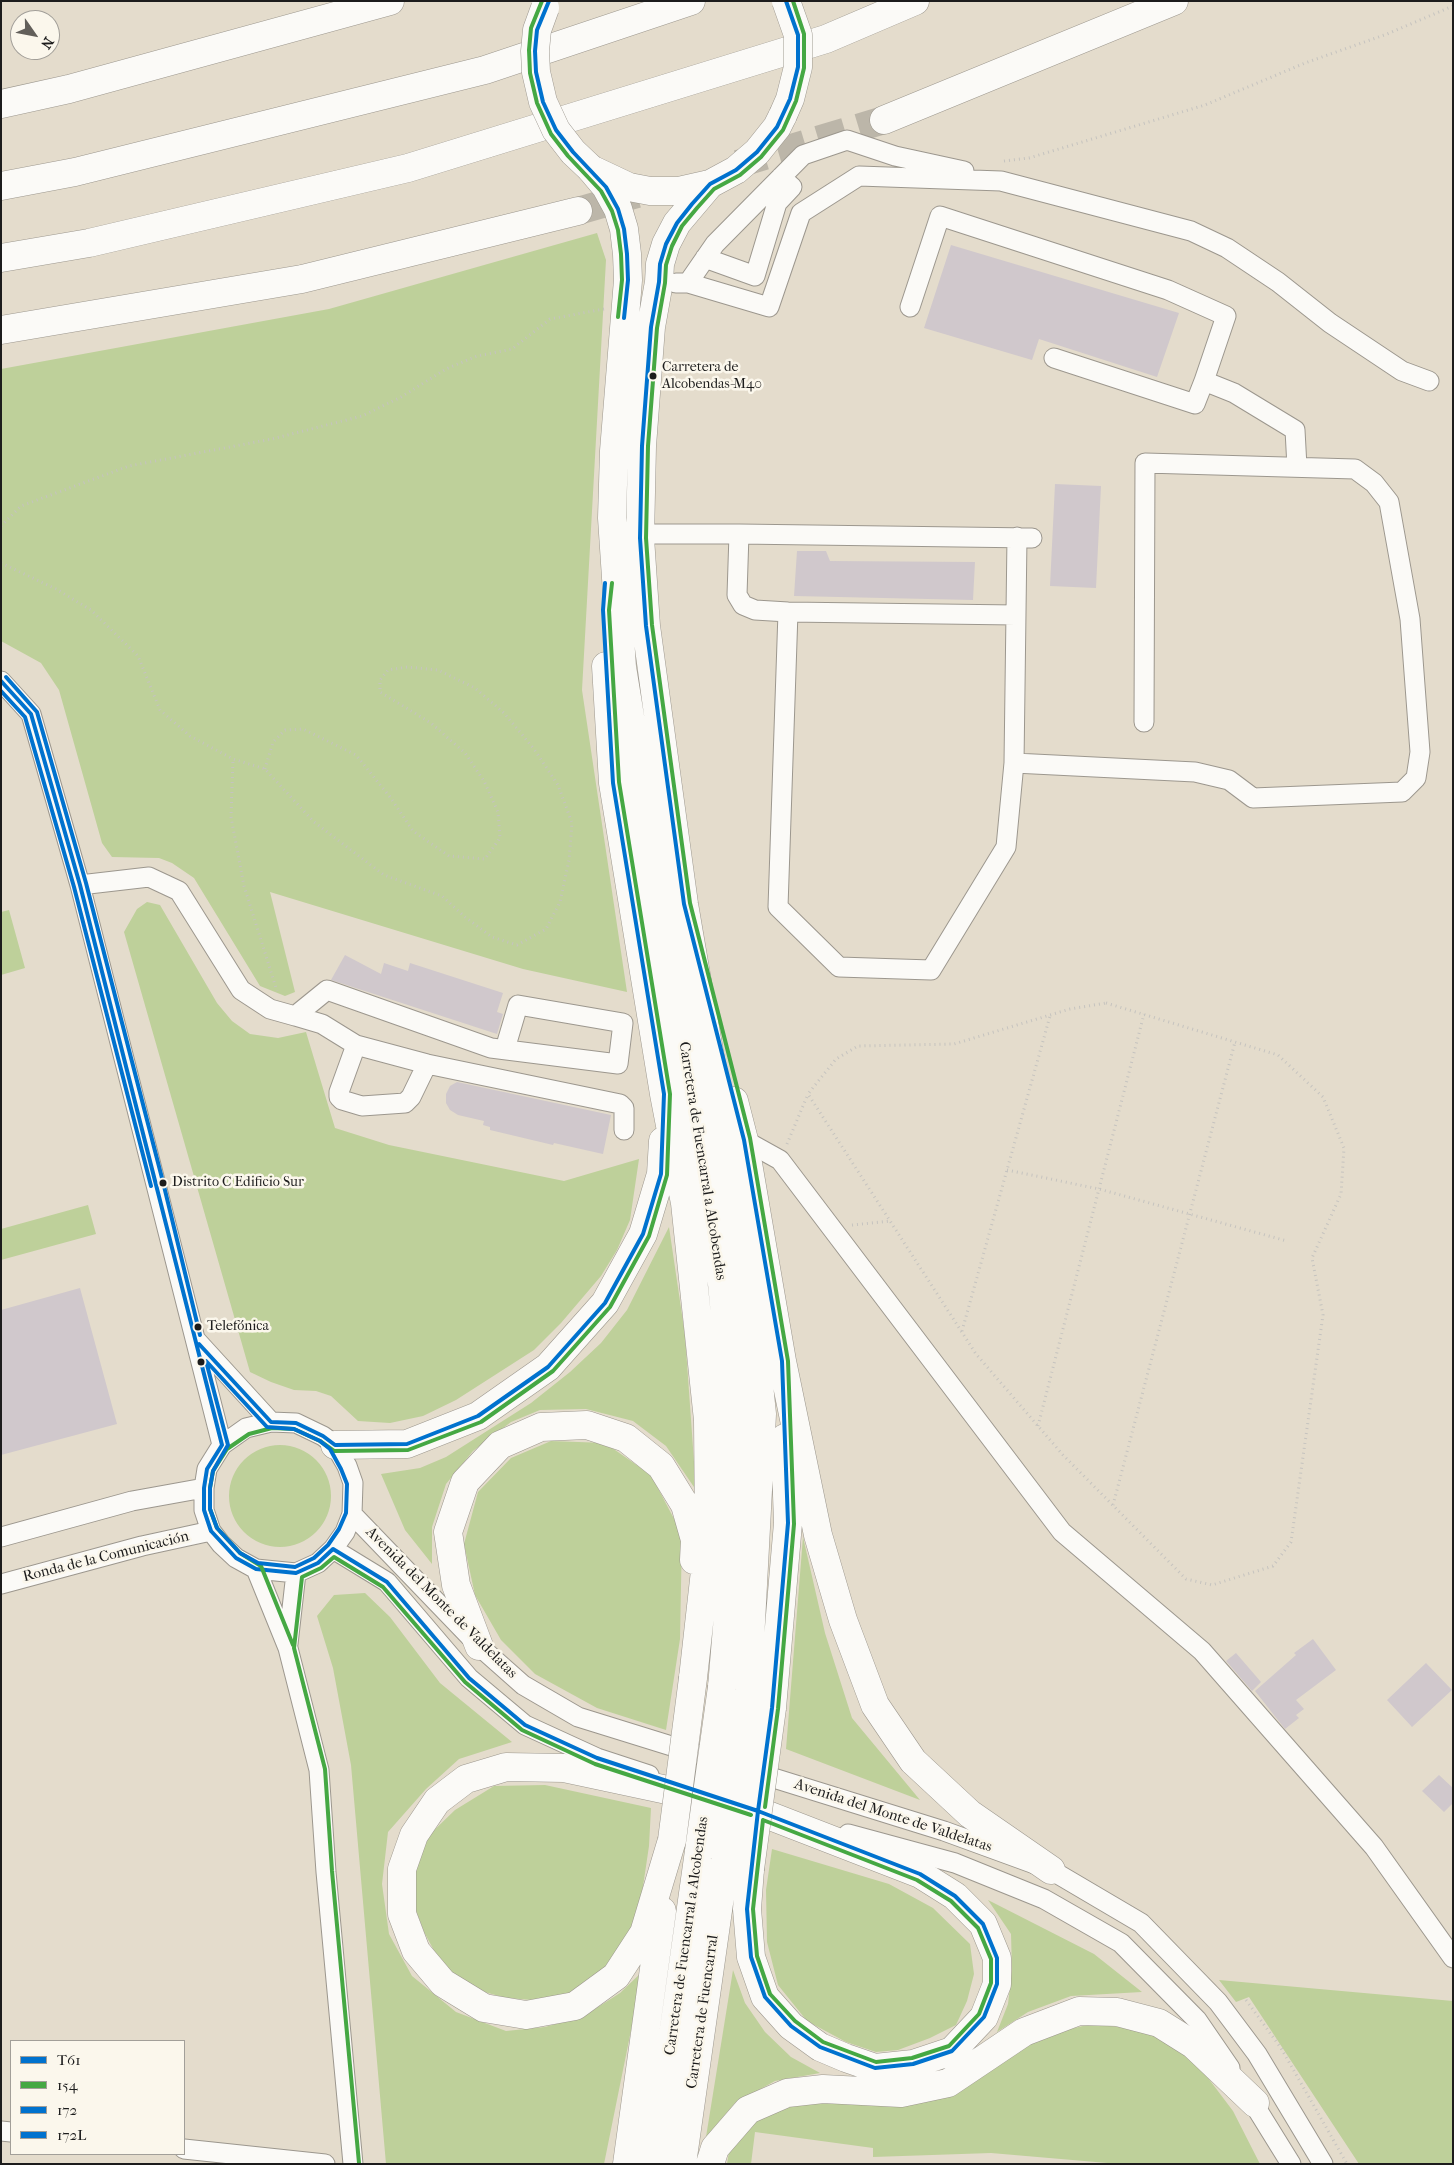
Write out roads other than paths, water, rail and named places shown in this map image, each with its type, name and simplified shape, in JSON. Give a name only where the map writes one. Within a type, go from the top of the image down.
[{"type":"highway","points":[[1,104],[69,89],[390,1]]},
{"type":"highway","points":[[1,186],[75,172],[485,70],[691,1]]},
{"type":"highway","points":[[547,5],[538,30],[535,51],[536,72],[543,102],[556,130],[573,152],[590,168],[608,178],[629,187],[650,191],[679,191],[710,184],[736,170],[757,152],[777,127],[790,99],[798,67],[798,35],[786,1]]},
{"type":"highway","points":[[1,258],[89,243],[408,168],[826,39],[915,1]]},
{"type":"highway","points":[[884,120],[1174,1]]},
{"type":"highway","points":[[1,97],[69,89]]},
{"type":"highway","name":"Carretera de Fuencarral a Alcobendas","points":[[590,168],[606,187],[618,209],[624,229],[627,254],[628,280],[615,441],[612,518],[622,667],[722,1284],[735,1419],[735,1532],[722,1687],[655,2164]]},
{"type":"highway","name":"Carretera de Fuencarral a Alcobendas","points":[[710,184],[678,223],[666,244],[660,264],[660,282],[651,328],[642,446],[640,534],[646,626],[684,904],[750,1286],[762,1414],[738,1865]]},
{"type":"highway","points":[[1,330],[302,279],[578,211]]},
{"type":"highway","points":[[612,518],[603,610],[614,783],[664,1094],[685,1203],[708,1420],[709,1535],[672,1840],[627,2164]]},
{"type":"highway","points":[[684,904],[744,1140],[782,1362],[818,1535],[842,1620],[875,1705],[913,1761],[970,1814],[1051,1870]]},
{"type":"highway","points":[[335,1445],[406,1444],[478,1416],[548,1366],[605,1303],[642,1234],[662,1174],[664,1094]]},
{"type":"highway","points":[[672,1840],[644,1932],[616,1976],[575,2006],[526,2015],[484,2008],[443,1983],[416,1951],[402,1914],[402,1869],[414,1835],[437,1801],[466,1780],[506,1767],[564,1768],[747,1807],[920,1874],[955,1896],[982,1924],[997,1958],[997,1984],[984,2017],[952,2051],[913,2064],[875,2068],[820,2047],[791,2026],[765,1997],[751,1957],[747,1909],[738,1865],[772,1708],[788,1524],[782,1362]]},
{"type":"highway","points":[[479,1646],[456,1585],[448,1532],[466,1482],[500,1445],[540,1427],[587,1425],[626,1438],[661,1466],[685,1505],[694,1540],[693,1678]]},
{"type":"highway","name":"Carretera de Fuencarral","points":[[682,2164],[738,1865]]},
{"type":"highway","points":[[710,2164],[714,2148],[748,2110],[787,2093],[824,2089],[901,2093],[948,2083],[1024,2032],[1080,2011],[1117,2012],[1159,2023],[1194,2045],[1255,2103]]},
{"type":"street","points":[[688,283],[715,244],[802,155],[847,140],[895,156],[1001,181],[1191,232],[1227,248],[1278,282],[1330,323],[1402,371],[1429,381]]},
{"type":"street","points":[[660,282],[688,283],[769,307],[801,213],[859,176],[1001,181]]},
{"type":"street","points":[[705,258],[755,276],[777,203],[792,187],[781,177]]},
{"type":"street","points":[[910,307],[940,216],[1168,290],[1226,316],[1196,404],[1054,358]]},
{"type":"street","points":[[1204,381],[1234,393],[1295,430],[1297,467]]},
{"type":"street","points":[[1014,762],[1195,772],[1229,780],[1253,798],[1402,792],[1416,778],[1420,752],[1410,619],[1390,502],[1374,483],[1355,469],[1145,462],[1144,722]]},
{"type":"street","points":[[640,534],[1025,538],[1016,615],[1014,762],[1006,847],[931,970],[839,967],[778,907],[788,612]]},
{"type":"street","points":[[739,534],[737,595],[743,605],[755,610],[1016,615]]},
{"type":"street","points":[[1,681],[31,714],[80,885],[222,1445]]},
{"type":"street","points":[[80,885],[149,878],[179,891],[241,990],[270,1009],[322,1024],[356,1045],[427,1064],[620,1104],[624,1108],[624,1130]]},
{"type":"street","points":[[290,1015],[328,990],[491,1048],[506,1050],[618,1064],[623,1023],[518,1005],[506,1050]]},
{"type":"street","points":[[356,1045],[339,1092],[339,1097],[342,1100],[362,1106],[405,1103],[411,1097],[427,1064]]},
{"type":"street","points":[[744,1140],[780,1160],[1062,1532],[1202,1651],[1374,1847],[1453,1958]]},
{"type":"street","points":[[194,1338],[271,1422]]},
{"type":"street","points":[[271,1422],[296,1423],[323,1436],[335,1445],[347,1466],[353,1483],[352,1514],[345,1532],[333,1549],[318,1563],[296,1573],[256,1569],[236,1558],[221,1544],[211,1530],[204,1510],[204,1488],[206,1469],[222,1445],[246,1428],[271,1422]]},
{"type":"street","points":[[1,1537],[132,1502],[204,1488]]},
{"type":"street","name":"Avenida del Monte de Valdelatas","points":[[352,1514],[479,1646],[523,1685],[578,1717],[944,1831],[1051,1870],[1141,1923],[1218,2002],[1257,2054],[1324,2164]]},
{"type":"street","name":"Ronda de la Comunicación","points":[[1,1584],[142,1546],[211,1530]]},
{"type":"street","name":"Avenida del Monte de Valdelatas","points":[[333,1549],[386,1582],[469,1678],[525,1725],[597,1758],[747,1807],[955,1863],[1044,1899],[1121,1943],[1197,2020],[1255,2103],[1291,2164]]},
{"type":"street","points":[[256,1569],[288,1648],[319,1770],[326,1872],[353,2164]]},
{"type":"street","points":[[288,1648],[296,1573]]},
{"type":"street","points":[[185,2149],[325,2164]]},
{"type":"tunnel","points":[[738,164],[884,120]]},
{"type":"tunnel","points":[[578,211],[637,194]]},
{"type":"place","name":"Carretera de Alcobendas-M40","points":[[653,376]]},
{"type":"place","name":"Distrito C Edificio Sur","points":[[163,1183]]},
{"type":"place","name":"Telefónica","points":[[198,1327]]}]
